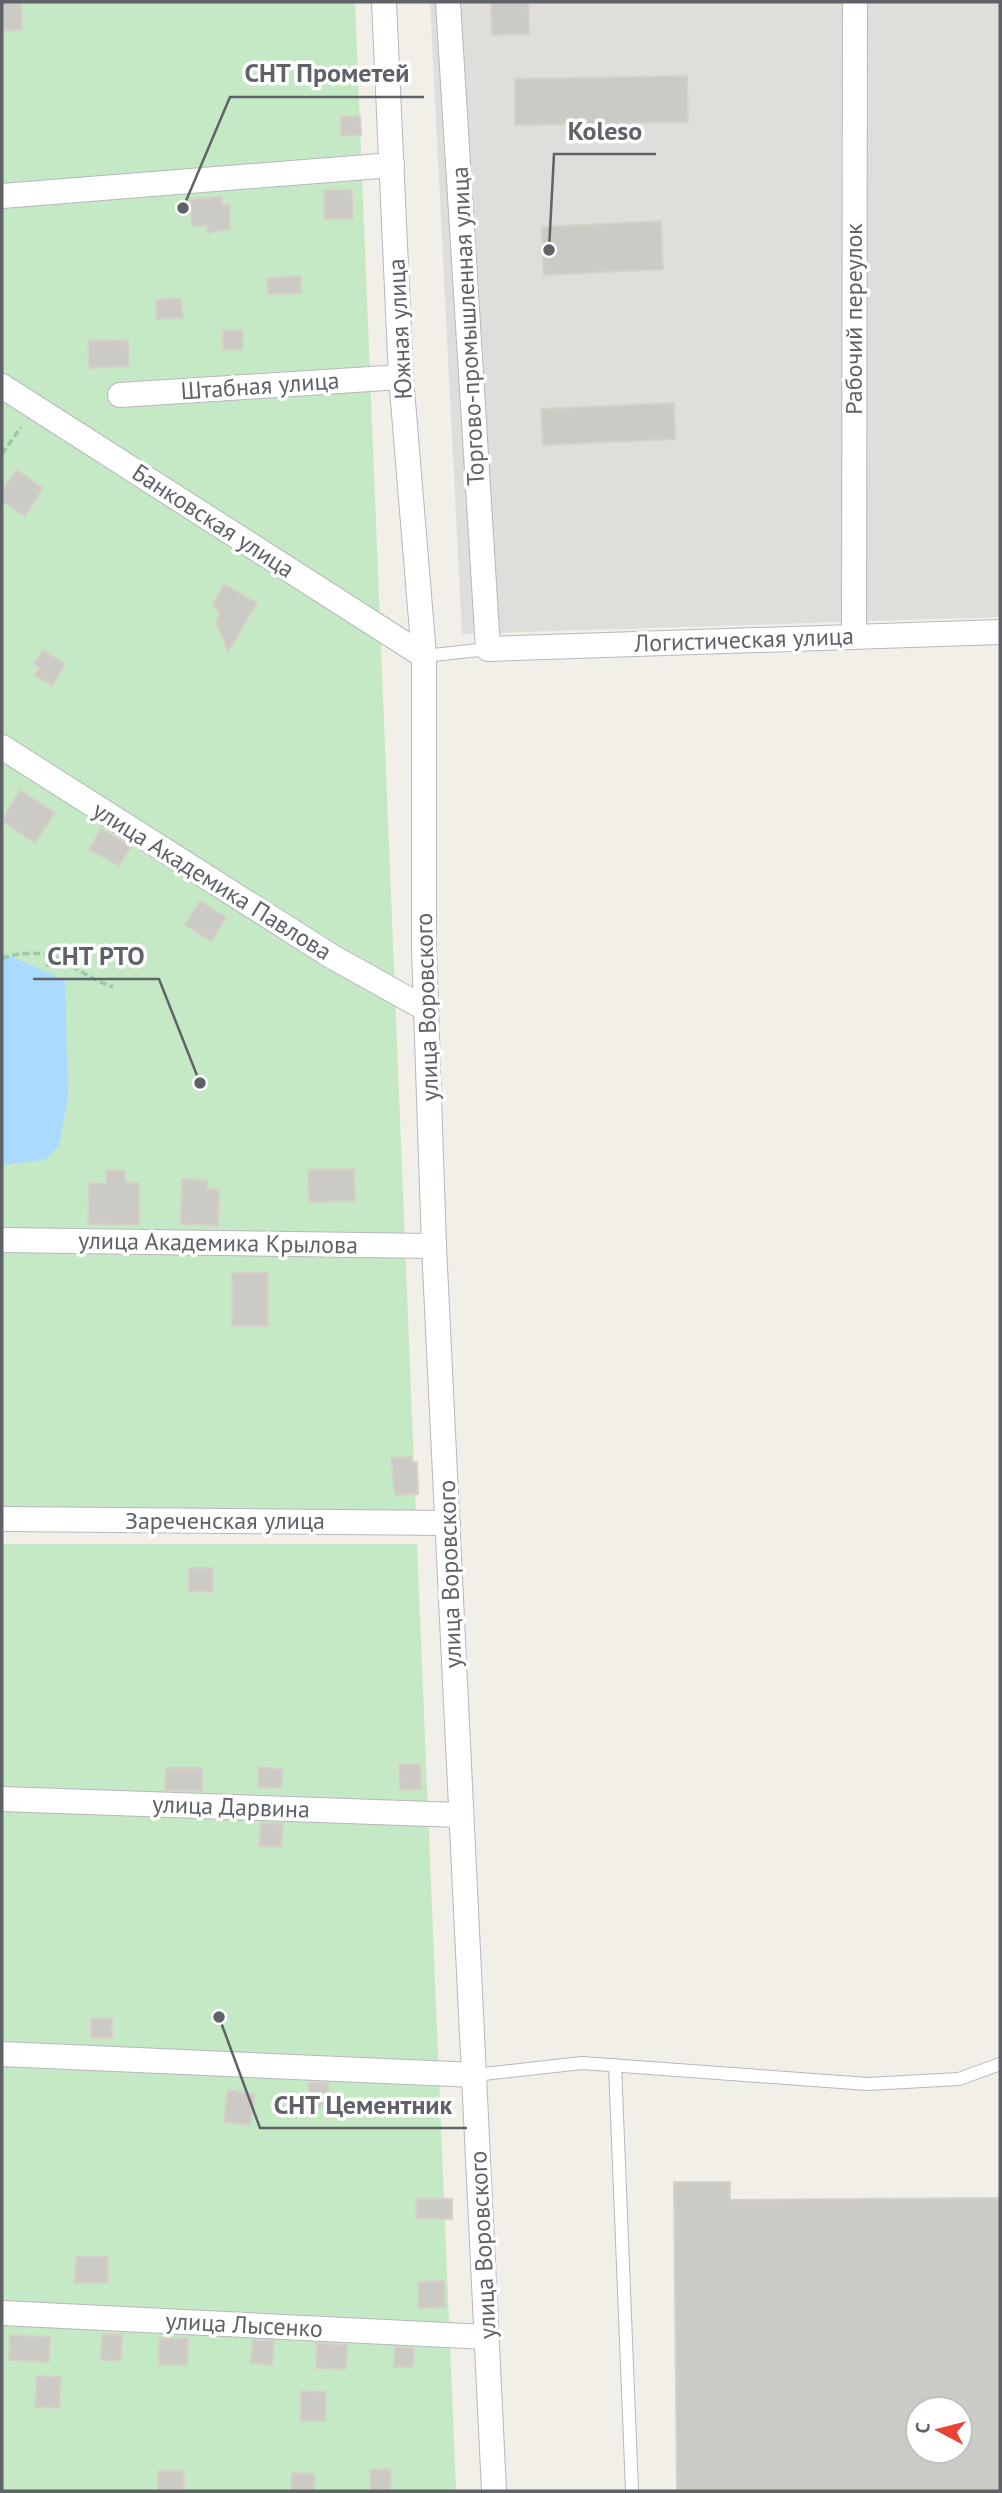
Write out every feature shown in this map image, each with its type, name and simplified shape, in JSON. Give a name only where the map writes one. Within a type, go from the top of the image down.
[{"type":"street","name":"Южная улица","points":[[384,2],[401,377],[424,656]]},
{"type":"street","name":"Торгово-промышленная улица","points":[[448,2],[488,649]]},
{"type":"street","name":"Рабочий переулок","points":[[854,636],[855,2]]},
{"type":"street","points":[[2,196],[392,165]]},
{"type":"street","name":"Штабная улица","points":[[120,395],[401,377]]},
{"type":"street","name":"Банковская улица","points":[[2,386],[424,656]]},
{"type":"street","name":"Логистическая улица","points":[[488,649],[1000,632]]},
{"type":"street","name":"улица Воровского","points":[[424,656],[426,1009],[434,1246],[494,2491]]},
{"type":"street","name":"улица Академика Павлова","points":[[2,747],[331,956],[426,1009]]},
{"type":"street","name":"улица Академика Крылова","points":[[2,1240],[434,1246]]},
{"type":"street","name":"Зареченская улица","points":[[2,1520],[448,1523]]},
{"type":"street","name":"улица Дарвина","points":[[2,1799],[460,1815]]},
{"type":"street","points":[[2,2054],[475,2075]]},
{"type":"street","name":"улица Лысенко","points":[[2,2313],[487,2337]]},
{"type":"lane","points":[[424,656],[488,649]]},
{"type":"lane","points":[[475,2075],[582,2063],[868,2084],[958,2079],[1000,2064]]},
{"type":"lane","points":[[615,2065],[632,2491]]},
{"type":"path","points":[[2,454],[21,427]]},
{"type":"path","points":[[2,958],[33,950],[72,963],[83,976],[113,987]]},
{"type":"path","points":[[46,965],[54,966],[58,958]]},
{"type":"shaded area","points":[[430,2],[1000,2],[1000,617],[462,634]]},
{"type":"green space","points":[[2,2],[355,2],[416,1516],[2,1509]]},
{"type":"green space","points":[[2,1544],[417,1544],[456,2491],[2,2491]]},
{"type":"water","points":[[10,956],[65,980],[68,1095],[59,1146],[45,1160],[2,1165],[2,957]]},
{"type":"building","points":[[2,2],[21,2],[22,30],[2,31]]},
{"type":"building","points":[[491,2],[528,2],[529,34],[492,35]]},
{"type":"building","points":[[687,76],[688,122],[515,125],[515,79]]},
{"type":"building","points":[[341,116],[360,116],[361,135],[341,136]]},
{"type":"building","points":[[324,190],[352,190],[353,219],[324,219]]},
{"type":"building","points":[[222,197],[222,205],[229,205],[230,229],[207,233],[207,225],[192,226],[190,199]]},
{"type":"building","points":[[661,221],[663,269],[544,275],[542,227]]},
{"type":"building","points":[[301,276],[301,293],[268,294],[267,278]]},
{"type":"building","points":[[181,298],[183,318],[157,319],[156,300]]},
{"type":"building","points":[[223,330],[242,330],[243,349],[223,350]]},
{"type":"building","points":[[128,340],[129,366],[89,368],[88,341]]},
{"type":"building","points":[[674,403],[675,439],[543,445],[541,409]]},
{"type":"building","points":[[16,470],[43,488],[25,516],[2,501],[2,492]]},
{"type":"building","points":[[224,584],[257,603],[228,652],[216,622],[220,613],[213,603]]},
{"type":"building","points":[[43,650],[65,664],[52,686],[35,675],[40,668],[34,664]]},
{"type":"building","points":[[20,790],[55,813],[35,843],[2,821]]},
{"type":"building","points":[[101,829],[131,846],[119,866],[89,849]]},
{"type":"building","points":[[200,901],[226,917],[211,941],[185,925]]},
{"type":"building","points":[[354,1169],[355,1201],[309,1202],[308,1170]]},
{"type":"building","points":[[106,1170],[125,1170],[125,1182],[139,1183],[139,1225],[88,1224],[89,1183],[106,1184]]},
{"type":"building","points":[[182,1179],[207,1180],[207,1189],[219,1189],[218,1226],[181,1224]]},
{"type":"building","points":[[232,1273],[268,1273],[268,1326],[232,1326]]},
{"type":"building","points":[[411,1457],[412,1462],[417,1462],[418,1494],[395,1495],[391,1458]]},
{"type":"building","points":[[189,1568],[213,1568],[213,1592],[189,1591]]},
{"type":"building","points":[[399,1764],[420,1764],[421,1789],[400,1790]]},
{"type":"building","points":[[259,1767],[283,1769],[281,1788],[258,1787]]},
{"type":"building","points":[[166,1768],[202,1768],[202,1791],[165,1790]]},
{"type":"building","points":[[261,1823],[283,1824],[281,1847],[259,1846]]},
{"type":"building","points":[[91,2018],[112,2018],[112,2038],[91,2038]]},
{"type":"building","points":[[309,2083],[329,2083],[328,2107],[309,2106]]},
{"type":"building","points":[[228,2090],[255,2094],[250,2125],[224,2122]]},
{"type":"building","points":[[674,2182],[730,2182],[730,2200],[1000,2198],[1000,2491],[677,2491]]},
{"type":"building","points":[[416,2199],[452,2199],[452,2219],[416,2218]]},
{"type":"building","points":[[76,2257],[108,2257],[108,2283],[75,2283]]},
{"type":"building","points":[[444,2281],[445,2307],[419,2308],[418,2282]]},
{"type":"building","points":[[102,2334],[122,2335],[121,2361],[101,2360]]},
{"type":"building","points":[[10,2335],[50,2337],[49,2362],[9,2360]]},
{"type":"building","points":[[159,2338],[188,2338],[187,2365],[159,2365]]},
{"type":"building","points":[[253,2340],[274,2341],[272,2365],[251,2363]]},
{"type":"building","points":[[317,2343],[347,2345],[346,2369],[316,2368]]},
{"type":"building","points":[[395,2347],[414,2348],[413,2367],[394,2367]]},
{"type":"building","points":[[37,2376],[61,2377],[59,2408],[35,2407]]},
{"type":"building","points":[[301,2391],[326,2392],[325,2421],[301,2421]]},
{"type":"building","points":[[390,2469],[391,2491],[371,2491],[370,2470]]},
{"type":"building","points":[[158,2471],[184,2471],[184,2491],[158,2491]]},
{"type":"building","points":[[292,2473],[315,2474],[314,2491],[291,2491]]},
{"type":"place","name":"СНТ Прометей","points":[[183,208]]},
{"type":"place","name":"Koleso","points":[[549,250]]},
{"type":"place","name":"СНТ РТО","points":[[200,1083]]},
{"type":"place","name":"СНТ Цементник","points":[[219,2017]]}]
